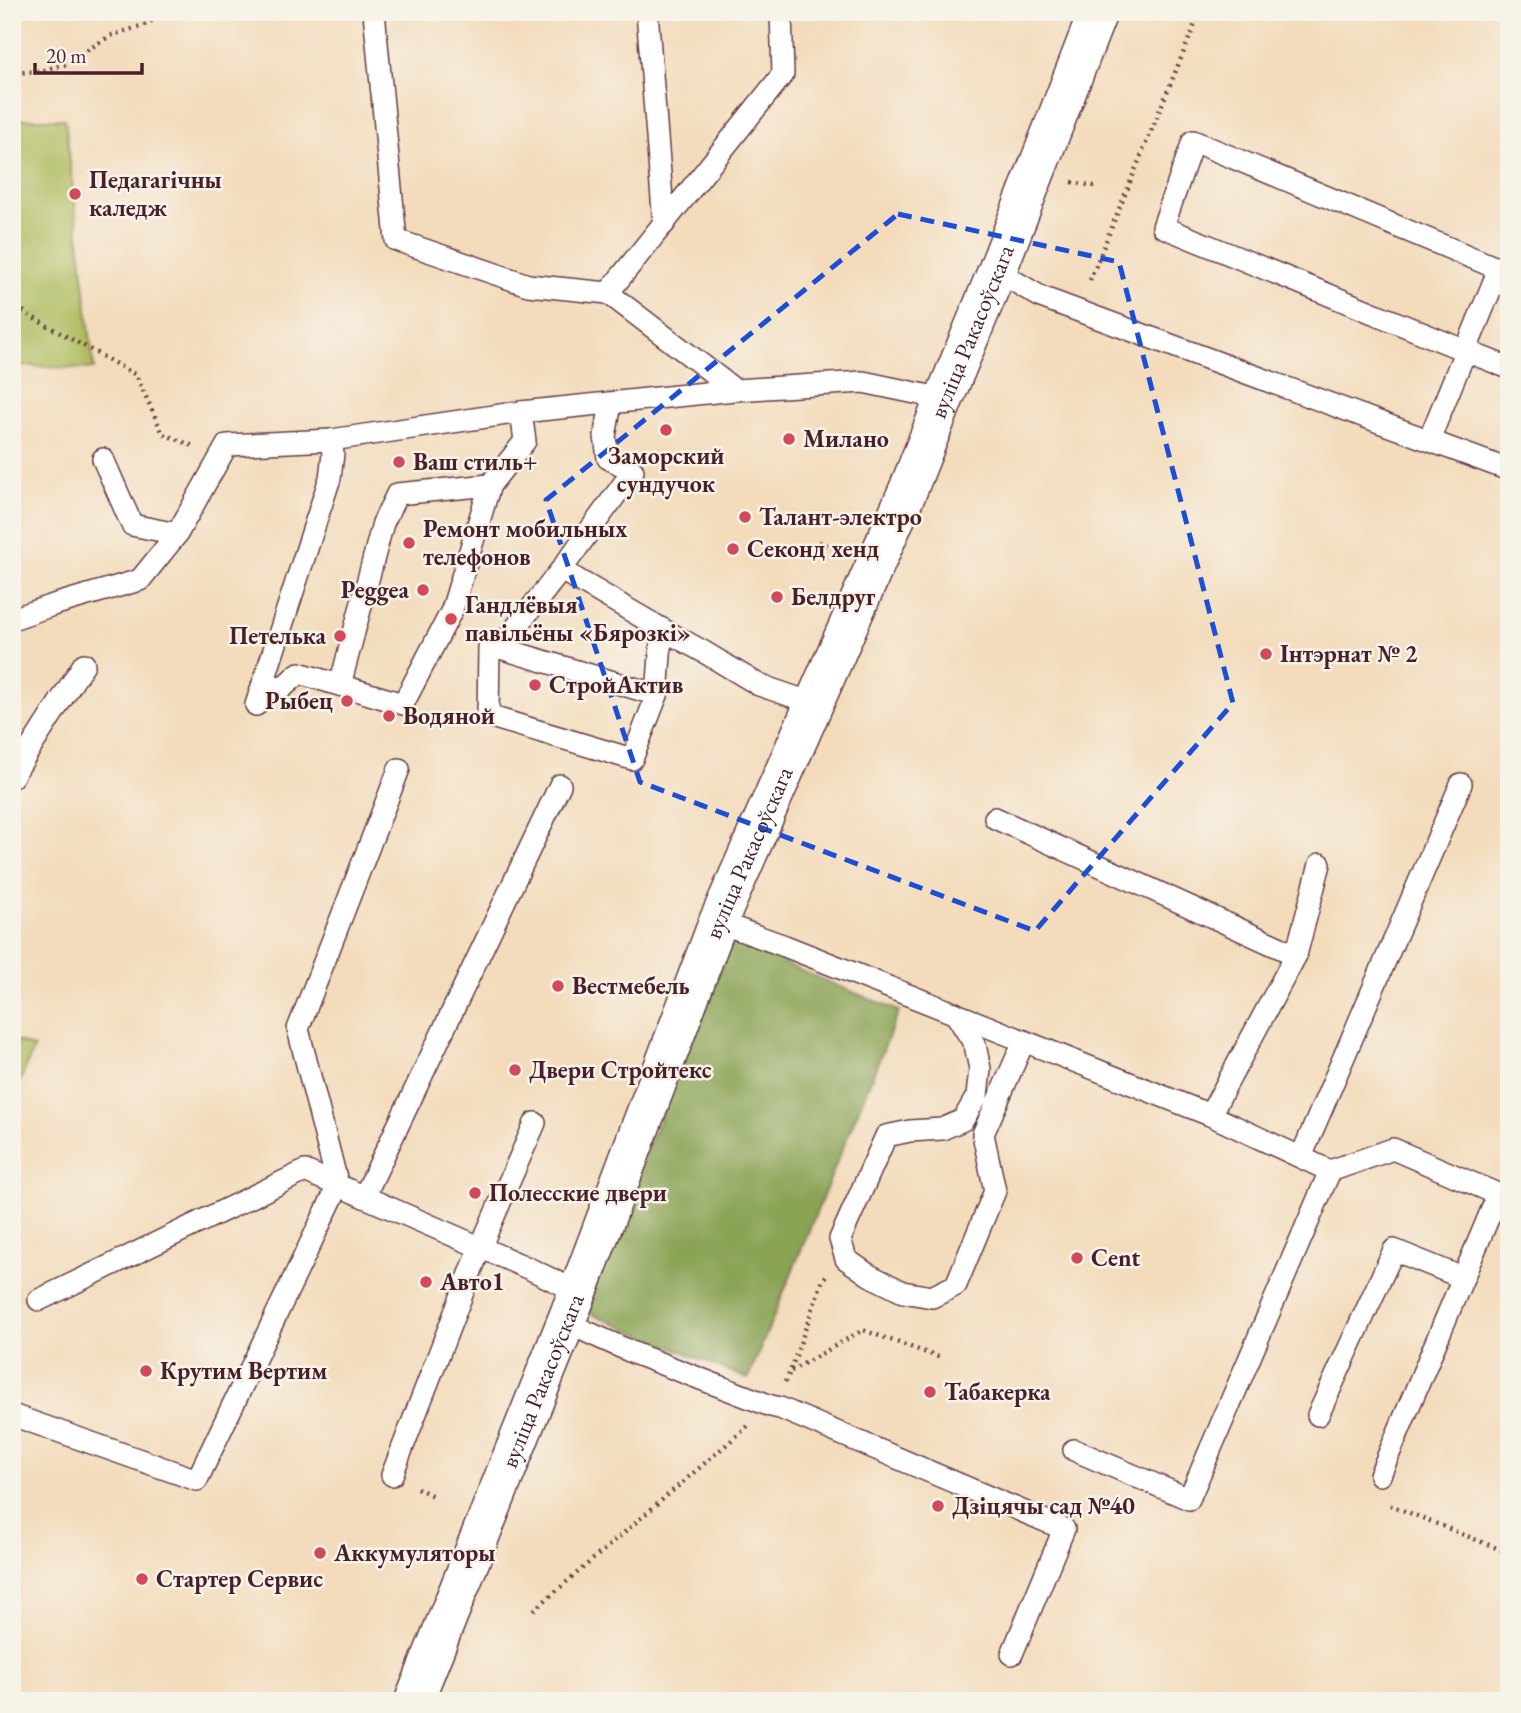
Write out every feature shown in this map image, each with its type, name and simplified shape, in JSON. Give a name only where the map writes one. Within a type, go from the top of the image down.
[{"type":"main road","name":"вуліца Ракасоўскага","points":[[414,1701],[572,1307],[718,922],[908,490],[1098,12]]},
{"type":"lane","points":[[374,12],[396,240],[528,285],[608,293],[736,390]]},
{"type":"lane","points":[[647,12],[664,224]]},
{"type":"lane","points":[[608,293],[783,74],[781,12]]},
{"type":"lane","points":[[1429,440],[1466,351],[1499,269],[1193,141],[1163,228],[1466,351],[1509,368]]},
{"type":"lane","points":[[997,271],[1041,297],[1509,470]]},
{"type":"lane","points":[[12,619],[140,580],[177,534],[227,445],[331,440],[521,412],[736,390],[863,382],[944,399]]},
{"type":"lane","points":[[500,649],[633,471],[608,458],[606,436],[611,404]]},
{"type":"lane","points":[[264,681],[281,689],[299,673],[403,704],[453,610],[490,485],[525,440],[521,412]]},
{"type":"lane","points":[[257,705],[330,478],[333,454],[331,440]]},
{"type":"lane","points":[[103,459],[132,525],[177,534]]},
{"type":"lane","points":[[340,685],[383,523],[397,494],[490,485]]},
{"type":"lane","points":[[561,570],[759,685],[815,704]]},
{"type":"lane","points":[[657,695],[489,647],[488,716],[632,759],[657,695],[662,629]]},
{"type":"lane","points":[[12,777],[84,664]]},
{"type":"lane","points":[[12,1415],[197,1480],[338,1186],[298,1029],[400,769]]},
{"type":"lane","points":[[1301,1157],[1461,784]]},
{"type":"lane","points":[[364,1197],[560,785]]},
{"type":"lane","points":[[995,818],[1296,955]]},
{"type":"lane","points":[[1210,1115],[1296,955],[1320,864]]},
{"type":"lane","points":[[718,922],[956,1013],[1210,1115],[1330,1171],[1393,1149],[1504,1197],[1463,1278],[1380,1475]]},
{"type":"lane","points":[[956,1013],[975,1045],[980,1069],[977,1096],[963,1120],[942,1129],[886,1136],[840,1239],[846,1259],[869,1275],[904,1292],[932,1297],[956,1285],[995,1191],[983,1134],[1024,1041]]},
{"type":"lane","points":[[392,1475],[480,1248],[535,1123]]},
{"type":"lane","points":[[39,1300],[305,1171],[480,1248],[572,1307],[636,1354],[780,1408],[1063,1529],[1012,1654]]},
{"type":"lane","points":[[1074,1450],[1189,1499],[1330,1171]]},
{"type":"lane","points":[[1318,1415],[1394,1250],[1463,1278]]},
{"type":"path","points":[[12,78],[14,73],[40,71],[74,62],[110,36],[147,24],[163,12]]},
{"type":"path","points":[[1090,280],[1200,12]]},
{"type":"path","points":[[12,302],[29,315],[136,375],[163,434],[200,449],[227,445]]},
{"type":"path","points":[[534,1610],[771,1406],[790,1371],[823,1279],[846,1259]]},
{"type":"path","points":[[790,1371],[863,1330],[941,1358]]},
{"type":"path","points":[[1390,1505],[1509,1553]]},
{"type":"highlighted area","points":[[898,214],[1119,262],[1233,703],[1035,931],[640,782],[546,500]]},
{"type":"green space","points":[[12,119],[65,119],[94,369],[12,365]]},
{"type":"green space","points":[[732,942],[899,1011],[748,1379],[581,1310]]},
{"type":"green space","points":[[12,1039],[34,1048],[18,1086],[12,1083]]},
{"type":"place","name":"Педагагічны каледж","points":[[75,194]]},
{"type":"place","name":"Заморский сундучок","points":[[666,430]]},
{"type":"place","name":"Милано","points":[[789,439]]},
{"type":"place","name":"Ваш стиль+","points":[[399,462]]},
{"type":"place","name":"Талант-электро","points":[[745,517]]},
{"type":"place","name":"Ремонт мобильных телефонов","points":[[409,543]]},
{"type":"place","name":"Секонд хенд","points":[[733,549]]},
{"type":"place","name":"Peggea","points":[[423,590]]},
{"type":"place","name":"Белдруг","points":[[777,597]]},
{"type":"place","name":"Гандлёвыя павільёны «Бярозкі»","points":[[451,619]]},
{"type":"place","name":"Петелька","points":[[340,636]]},
{"type":"place","name":"Інтэрнат № 2","points":[[1266,654]]},
{"type":"place","name":"СтройАктив","points":[[535,685]]},
{"type":"place","name":"Рыбец","points":[[347,701]]},
{"type":"place","name":"Водяной","points":[[389,716]]},
{"type":"place","name":"Вестмебель","points":[[558,986]]},
{"type":"place","name":"Двери Стройтекс","points":[[515,1070]]},
{"type":"place","name":"Полесские двери","points":[[475,1193]]},
{"type":"place","name":"Cent","points":[[1077,1258]]},
{"type":"place","name":"Авто1","points":[[426,1282]]},
{"type":"place","name":"Крутим Вертим","points":[[146,1371]]},
{"type":"place","name":"Табакерка","points":[[930,1392]]},
{"type":"place","name":"Дзіцячы сад №40","points":[[938,1506]]},
{"type":"place","name":"Аккумуляторы","points":[[320,1553]]},
{"type":"place","name":"Стартер Сервис","points":[[142,1579]]}]
